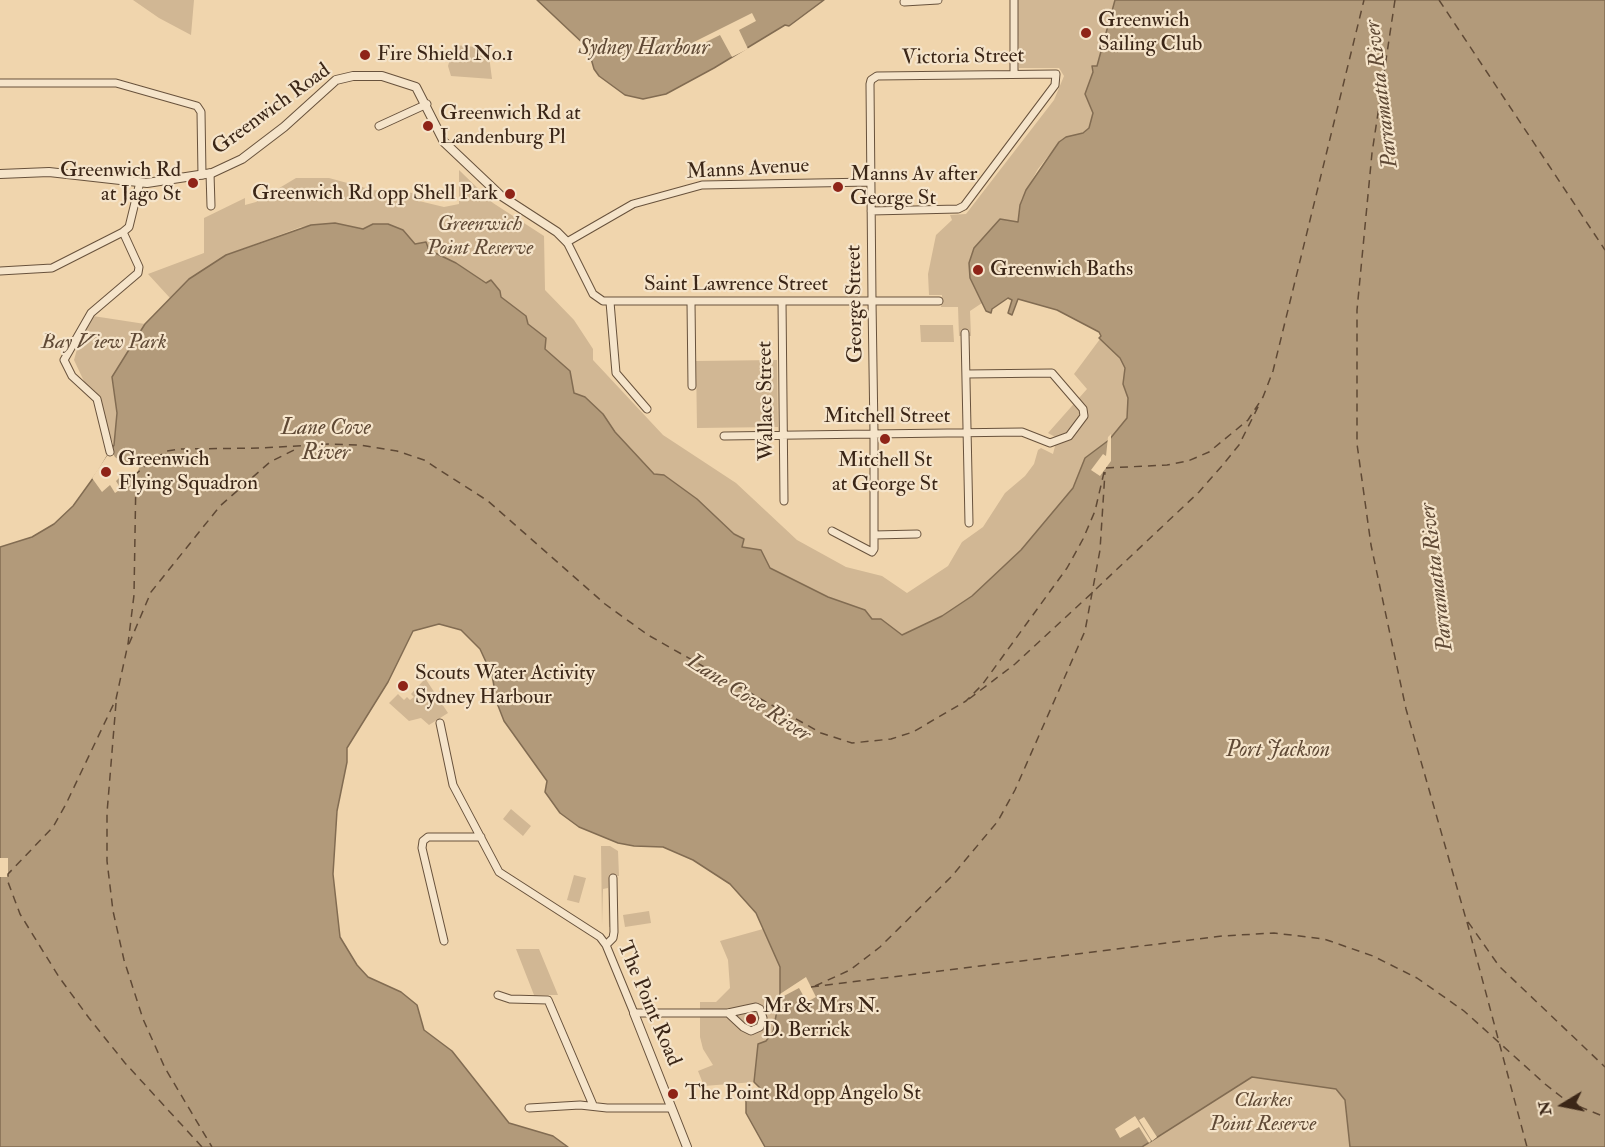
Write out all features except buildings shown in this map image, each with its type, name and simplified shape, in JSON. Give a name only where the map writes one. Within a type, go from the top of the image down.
[{"type":"street","points":[[904,2],[938,0]]},
{"type":"street","points":[[1014,0],[1014,73]]},
{"type":"street","name":"Victoria Street","points":[[871,211],[958,209],[964,206],[1055,86],[1057,76],[1050,72],[877,76]]},
{"type":"street","name":"Greenwich Road","points":[[0,174],[49,172],[140,182],[206,174],[242,159],[330,85],[345,77],[382,76],[416,87],[427,104],[444,142],[500,195],[557,232],[567,242]]},
{"type":"street","name":"George Street","points":[[874,535],[870,84],[877,76]]},
{"type":"street","points":[[0,83],[116,83],[197,106],[201,112],[211,206]]},
{"type":"street","points":[[379,126],[427,104]]},
{"type":"street","points":[[0,271],[55,267],[123,232],[129,227],[140,182]]},
{"type":"street","name":"Manns Avenue","points":[[567,242],[633,204],[702,184],[871,182]]},
{"type":"street","points":[[110,452],[96,399],[72,376],[64,360],[91,313],[138,273],[139,267],[123,232]]},
{"type":"street","points":[[567,242],[593,294],[610,302],[616,374],[647,409]]},
{"type":"street","name":"Wallace Street","points":[[782,301],[784,501]]},
{"type":"street","name":"Saint Lawrence Street","points":[[610,302],[939,301]]},
{"type":"street","points":[[691,302],[692,386]]},
{"type":"street","points":[[965,333],[969,523]]},
{"type":"street","name":"Mitchell Street","points":[[724,436],[784,433],[1025,433],[1048,443],[1069,436],[1084,414],[1083,409],[1055,375],[1046,372],[967,374]]},
{"type":"street","points":[[832,531],[872,552],[874,535],[917,534]]},
{"type":"street","name":"The Point Road","points":[[440,723],[453,785],[499,872],[596,934],[606,945],[687,1147]]},
{"type":"street","points":[[444,941],[422,848],[423,841],[428,837],[481,837]]},
{"type":"street","points":[[606,945],[613,938],[614,932],[613,878]]},
{"type":"street","points":[[498,995],[510,999],[548,1000],[593,1105]]},
{"type":"street","points":[[634,1013],[728,1013],[756,1008],[760,1009],[763,1018],[760,1027],[747,1030],[728,1013]]},
{"type":"street","points":[[529,1107],[593,1105],[607,1108],[671,1108]]},
{"type":"green space","points":[[133,0],[194,0],[191,35],[159,18]]},
{"type":"green space","points":[[1017,0],[1115,0],[1097,66],[1085,94],[1093,113],[1089,128],[1083,133],[1062,139],[1038,169],[1021,200],[1018,222],[1000,219],[970,278],[982,303],[970,311],[971,336],[959,336],[958,307],[941,307],[942,295],[929,295],[928,274],[936,235],[952,220],[950,215],[966,214],[1054,100],[1064,76],[1059,68],[1019,68]]},
{"type":"green space","points":[[454,45],[488,48],[492,79],[451,76],[448,66]]},
{"type":"green space","name":"Greenwich Point Reserve","points":[[459,170],[493,203],[544,236],[545,290],[574,320],[593,349],[593,360],[663,435],[736,483],[797,540],[846,567],[882,576],[907,593],[948,566],[962,542],[983,527],[1005,493],[1025,476],[1034,464],[1038,450],[1041,448],[1053,454],[1057,438],[1048,433],[1087,389],[1074,374],[1100,339],[1120,358],[1125,368],[1123,384],[1128,398],[1127,418],[1109,440],[1085,458],[1073,488],[1021,550],[972,596],[942,616],[901,635],[881,619],[872,619],[865,610],[828,597],[770,568],[761,550],[742,547],[744,539],[734,534],[697,499],[664,475],[654,474],[639,460],[585,397],[574,393],[570,371],[545,348],[528,324],[526,316],[500,297],[491,280],[486,283],[456,263],[415,244],[403,230],[388,224],[373,224],[364,229],[335,223],[301,227],[226,255],[189,279],[170,298],[148,274],[204,253],[204,218],[245,198],[245,205],[256,202],[296,178],[329,178],[373,190],[414,193],[419,201],[444,207],[459,204]]},
{"type":"green space","name":"Bay View Park","points":[[93,316],[145,324],[112,377],[117,413],[114,445],[74,360],[81,335]]},
{"type":"green space","points":[[920,325],[953,325],[954,342],[921,342]]},
{"type":"green space","points":[[777,360],[778,427],[697,428],[696,361]]},
{"type":"green space","points":[[423,675],[448,713],[429,725],[421,718],[409,721],[389,703],[398,694],[404,700],[407,697],[410,700],[414,697],[411,694],[423,681]]},
{"type":"green space","points":[[511,809],[531,826],[523,836],[503,819]]},
{"type":"green space","points":[[601,846],[610,846],[618,851],[619,876],[613,876],[612,927],[609,927],[608,888],[603,889],[602,925]]},
{"type":"green space","points":[[574,875],[586,878],[579,903],[567,900]]},
{"type":"green space","points":[[649,911],[651,923],[625,927],[623,915]]},
{"type":"green space","points":[[763,929],[780,967],[780,994],[773,1032],[766,1041],[758,1044],[754,1082],[704,1086],[698,1071],[713,1065],[703,1049],[700,1037],[700,1002],[716,1002],[730,988],[728,960],[720,941]]},
{"type":"green space","points":[[516,949],[539,949],[558,995],[534,995]]},
{"type":"green space","name":"Clarkes Point Reserve","points":[[1252,1077],[1336,1089],[1345,1100],[1350,1147],[1142,1147]]},
{"type":"water","name":"Sydney Harbour","points":[[537,0],[824,0],[789,26],[785,25],[714,68],[666,94],[643,99],[625,95],[599,76],[594,69],[588,48]]},
{"type":"water","name":"Port Jackson","points":[[1115,0],[1605,0],[1605,1147],[1350,1147],[1345,1100],[1336,1089],[1252,1077],[1142,1147],[765,1147],[746,1113],[746,1101],[759,1099],[763,1091],[754,1082],[758,1044],[766,1041],[773,1032],[780,994],[780,967],[756,913],[730,884],[693,860],[663,847],[618,843],[579,827],[560,813],[545,792],[547,781],[504,721],[497,703],[492,675],[480,649],[461,630],[439,624],[413,631],[388,682],[347,748],[347,762],[337,811],[333,874],[340,937],[357,965],[368,977],[401,992],[417,1005],[424,1030],[452,1051],[509,1123],[553,1136],[568,1147],[0,1147],[0,547],[32,537],[54,524],[73,506],[99,470],[114,445],[117,413],[112,377],[145,324],[189,279],[226,255],[311,225],[335,223],[363,229],[373,224],[388,224],[403,230],[415,244],[426,242],[429,250],[456,263],[486,283],[491,280],[500,291],[501,297],[526,316],[528,324],[546,338],[545,349],[570,371],[574,393],[585,397],[603,414],[615,432],[654,474],[664,475],[697,499],[734,534],[744,539],[742,547],[761,550],[770,568],[828,597],[865,610],[872,619],[881,619],[902,635],[942,616],[972,596],[1021,550],[1073,488],[1085,458],[1109,440],[1127,418],[1128,398],[1123,384],[1125,368],[1120,358],[1099,338],[1101,336],[1099,332],[1057,310],[1018,299],[1012,315],[1008,313],[1012,300],[1008,298],[992,309],[991,313],[986,311],[970,278],[969,263],[974,248],[1000,219],[1018,222],[1020,205],[1026,190],[1059,142],[1066,137],[1083,133],[1089,128],[1093,113],[1085,94],[1093,72],[1092,66],[1097,66]]},
{"type":"pier","points":[[752,13],[756,21],[739,30],[748,49],[732,57],[720,35],[700,45],[704,54],[701,56],[694,42]]},
{"type":"pier","points":[[1111,434],[1111,461],[1100,476],[1091,470],[1103,454],[1106,456],[1108,437]]},
{"type":"pier","points":[[111,450],[115,457],[128,467],[135,458],[142,461],[135,478],[123,474],[116,481],[121,489],[115,493],[110,485],[102,492],[92,478]]},
{"type":"pier","points":[[0,858],[8,858],[8,877],[0,877]]},
{"type":"pier","points":[[806,977],[816,997],[807,1002],[799,988],[782,997],[780,994]]},
{"type":"pier","points":[[1135,1116],[1151,1141],[1149,1143],[1139,1127],[1120,1138],[1115,1129]]},
{"type":"pier","points":[[1144,1117],[1157,1137],[1152,1141],[1139,1120]]},
{"type":"ferry route","points":[[1106,468],[1167,465],[1188,461],[1209,452],[1248,420],[1263,397],[1273,371],[1364,0]]},
{"type":"ferry route","points":[[1395,0],[1372,153],[1357,310],[1357,444],[1371,545],[1406,709],[1466,919],[1499,966],[1605,1067]]},
{"type":"ferry route","points":[[1439,0],[1605,250]]},
{"type":"ferry route","points":[[1096,589],[1199,492],[1239,445],[1260,403]]},
{"type":"ferry route","points":[[202,1147],[125,1063],[89,1018],[59,977],[20,914],[8,882],[8,874],[53,827],[116,699],[128,644],[134,595],[136,474],[152,460],[167,451],[181,449],[329,444],[360,445],[397,451],[424,460],[488,501],[605,604],[648,635],[821,733],[852,743],[891,739],[913,732],[966,701],[982,685],[1067,568],[1095,511],[1105,468]]},
{"type":"ferry route","points":[[129,644],[151,592],[220,506],[270,462],[298,448]]},
{"type":"ferry route","points":[[815,986],[850,970],[880,947],[952,876],[998,821],[1015,790],[1085,631],[1100,550],[1105,472]]},
{"type":"ferry route","points":[[969,699],[1015,664],[1093,592]]},
{"type":"ferry route","points":[[116,703],[107,813],[107,861],[113,911],[124,960],[143,1019],[165,1068],[212,1147]]},
{"type":"ferry route","points":[[1467,922],[1527,1147]]},
{"type":"ferry route","points":[[811,987],[1222,936],[1274,933],[1324,939],[1373,956],[1417,978],[1464,1011],[1568,1102],[1605,1117]]},
{"type":"place","name":"Greenwich Sailing Club","points":[[1086,33]]},
{"type":"place","name":"Fire Shield No.1","points":[[365,55]]},
{"type":"place","name":"Greenwich Rd at Landenburg Pl","points":[[428,126]]},
{"type":"place","name":"Greenwich Rd at Jago St","points":[[193,183]]},
{"type":"place","name":"Manns Av after George St","points":[[838,187]]},
{"type":"place","name":"Greenwich Rd opp Shell Park","points":[[510,194]]},
{"type":"place","name":"Greenwich Baths","points":[[978,270]]},
{"type":"place","name":"Mitchell St at George St","points":[[885,439]]},
{"type":"place","name":"Greenwich Flying Squadron","points":[[106,472]]},
{"type":"place","name":"Scouts Water Activity Sydney Harbour","points":[[403,686]]},
{"type":"place","name":"Mr & Mrs N. D. Berrick","points":[[751,1019]]},
{"type":"place","name":"The Point Rd opp Angelo St","points":[[673,1094]]},
{"type":"water label","name":"Parramatta River","points":[[1383,94]]},
{"type":"water label","name":"Lane Cove River","points":[[326,442]]},
{"type":"water label","name":"Parramatta River","points":[[1438,577]]},
{"type":"water label","name":"Lane Cove River","points":[[748,699]]}]
